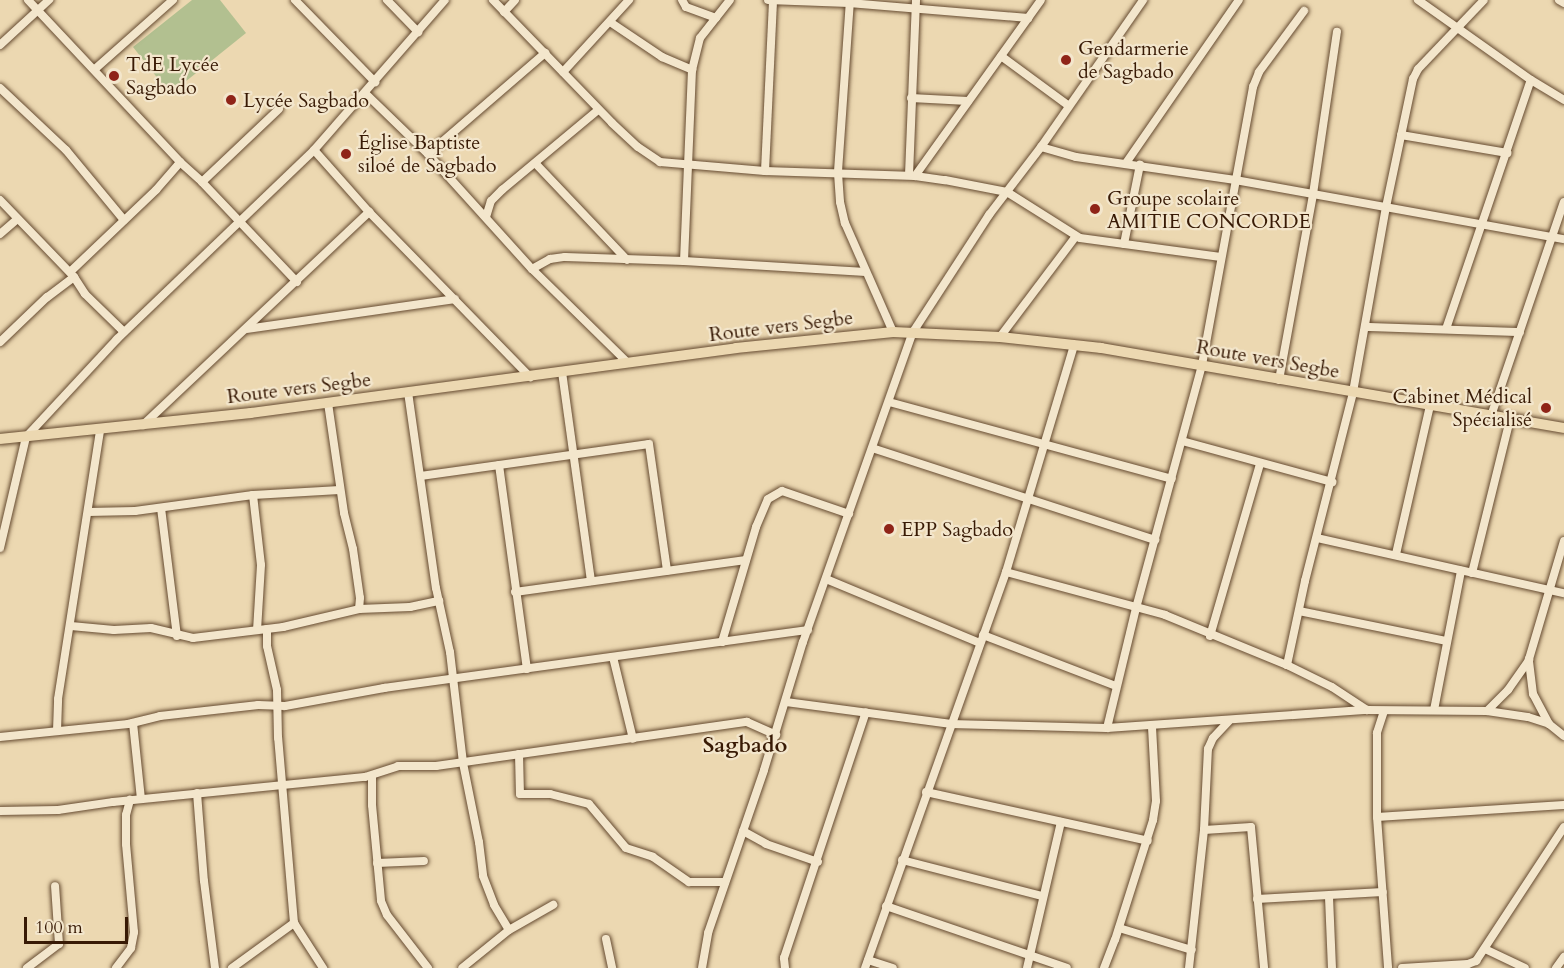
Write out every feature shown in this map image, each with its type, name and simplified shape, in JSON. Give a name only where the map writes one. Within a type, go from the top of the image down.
[{"type":"main road","name":"Route vers Segbe","points":[[0,439],[100,430],[328,403],[628,363],[892,332],[1000,337],[1074,345],[1564,428]]},
{"type":"street","points":[[28,0],[180,162],[297,282]]},
{"type":"street","points":[[0,45],[49,0]]},
{"type":"street","points":[[95,69],[173,0]]},
{"type":"street","points":[[295,0],[375,82]]},
{"type":"street","points":[[387,0],[418,32]]},
{"type":"street","points":[[0,548],[1,535],[26,437],[124,332],[314,150],[445,0]]},
{"type":"street","points":[[493,0],[598,110],[650,158],[660,162],[765,171],[912,176],[1007,192],[1076,236],[1221,257]]},
{"type":"street","points":[[504,12],[515,0]]},
{"type":"street","points":[[564,72],[629,0]]},
{"type":"street","points":[[682,0],[686,6],[716,18]]},
{"type":"street","points":[[684,261],[692,70],[700,38],[730,0]]},
{"type":"street","points":[[768,0],[916,4],[1028,18]]},
{"type":"street","points":[[765,171],[773,0]]},
{"type":"street","points":[[912,176],[1041,0]]},
{"type":"street","points":[[702,968],[708,933],[776,735],[808,630],[913,332],[969,244],[1041,147],[1143,0]]},
{"type":"street","points":[[1126,163],[1239,0]]},
{"type":"street","points":[[1418,0],[1531,80],[1564,100]]},
{"type":"street","points":[[1287,665],[1353,393],[1386,207],[1416,71],[1484,0]]},
{"type":"street","points":[[1560,0],[1564,3]]},
{"type":"street","points":[[849,2],[838,173],[842,216],[892,332]]},
{"type":"street","points":[[912,176],[911,98],[916,4]]},
{"type":"street","points":[[1107,728],[1136,608],[1173,479],[1202,365],[1255,80],[1304,11]]},
{"type":"street","points":[[610,22],[662,57],[692,70]]},
{"type":"street","points":[[1279,380],[1313,194],[1337,32]]},
{"type":"street","points":[[428,154],[545,53]]},
{"type":"street","points":[[1002,56],[1069,106]]},
{"type":"street","points":[[1446,329],[1531,80]]},
{"type":"street","points":[[0,88],[66,150],[124,220]]},
{"type":"street","points":[[365,93],[428,154],[532,269],[628,363]]},
{"type":"street","points":[[911,98],[968,101]]},
{"type":"street","points":[[202,182],[279,109]]},
{"type":"street","points":[[486,217],[491,201],[598,110]]},
{"type":"street","points":[[1401,135],[1507,153]]},
{"type":"street","points":[[1041,147],[1076,157],[1235,180],[1564,239]]},
{"type":"street","points":[[314,150],[369,212],[530,377]]},
{"type":"street","points":[[0,342],[156,190],[180,162]]},
{"type":"street","points":[[536,164],[627,260]]},
{"type":"street","points":[[1124,244],[1140,165]]},
{"type":"street","points":[[0,200],[71,275],[85,294],[124,332]]},
{"type":"street","points":[[1491,416],[1564,202]]},
{"type":"street","points":[[143,425],[369,212]]},
{"type":"street","points":[[0,234],[17,219]]},
{"type":"street","points":[[1000,337],[1076,236]]},
{"type":"street","points":[[532,269],[550,259],[565,257],[684,261],[866,272]]},
{"type":"street","points":[[247,329],[455,299]]},
{"type":"street","points":[[1366,327],[1520,332]]},
{"type":"street","points":[[893,968],[866,964],[1006,572],[1074,345]]},
{"type":"street","points":[[562,372],[591,581]]},
{"type":"street","points":[[408,392],[439,601],[450,652],[463,763],[478,835],[485,886],[509,930]]},
{"type":"street","points":[[889,402],[1173,479]]},
{"type":"street","points":[[328,403],[340,490],[353,549],[359,609]]},
{"type":"street","points":[[1396,554],[1430,405]]},
{"type":"street","points":[[1472,573],[1510,419]]},
{"type":"street","points":[[57,731],[57,708],[100,430]]},
{"type":"street","points":[[1182,441],[1332,482]]},
{"type":"street","points":[[421,476],[649,444],[667,571]]},
{"type":"street","points":[[872,448],[1155,540]]},
{"type":"street","points":[[1210,636],[1260,464]]},
{"type":"street","points":[[498,465],[527,669]]},
{"type":"street","points":[[88,513],[161,508],[253,495],[340,490]]},
{"type":"street","points":[[722,642],[746,560],[762,511],[768,500],[778,492],[849,514]]},
{"type":"street","points":[[253,495],[261,565],[257,630]]},
{"type":"street","points":[[161,508],[177,636]]},
{"type":"street","points":[[1317,538],[1564,593]]},
{"type":"street","points":[[1487,711],[1509,690],[1529,659],[1564,541]]},
{"type":"street","points":[[515,592],[746,560]]},
{"type":"street","points":[[1434,710],[1461,571]]},
{"type":"street","points":[[1006,572],[1165,615],[1210,636],[1287,665],[1332,687],[1367,710]]},
{"type":"street","points":[[825,579],[981,639],[1116,686]]},
{"type":"street","points":[[70,626],[114,630],[151,628],[193,638],[267,629],[359,609],[410,607],[439,601]]},
{"type":"street","points":[[1299,611],[1447,641]]},
{"type":"street","points":[[267,629],[267,646],[277,690],[282,785],[294,923],[323,968]]},
{"type":"street","points":[[0,737],[134,723],[160,716],[339,698],[384,688],[808,630]]},
{"type":"street","points":[[613,657],[633,739]]},
{"type":"street","points":[[1529,659],[1533,694],[1550,724],[1564,736]]},
{"type":"street","points":[[786,702],[950,724],[1107,728],[1367,710],[1487,711],[1528,717],[1550,724]]},
{"type":"street","points":[[1384,711],[1377,733],[1377,817],[1388,968]]},
{"type":"street","points":[[785,968],[784,958],[818,862],[866,712]]},
{"type":"street","points":[[1189,968],[1204,830],[1208,749],[1213,738],[1229,721]]},
{"type":"street","points":[[0,811],[58,810],[130,800],[372,776],[398,766],[463,763],[747,722],[776,735]]},
{"type":"street","points":[[134,723],[141,799]]},
{"type":"street","points":[[1104,968],[1148,841],[1156,801],[1152,726]]},
{"type":"street","points":[[519,754],[520,794],[550,794],[589,804],[626,848],[653,857],[689,882],[725,882]]},
{"type":"street","points":[[372,776],[379,891],[387,915],[428,968]]},
{"type":"street","points":[[926,792],[1148,841]]},
{"type":"street","points":[[197,793],[204,881],[215,968]]},
{"type":"street","points":[[116,968],[131,948],[134,932],[125,836],[130,800]]},
{"type":"street","points":[[1377,817],[1564,805]]},
{"type":"street","points":[[1027,968],[1061,822]]},
{"type":"street","points":[[1204,830],[1251,827],[1264,968]]},
{"type":"street","points":[[1402,968],[1468,964],[1476,961],[1564,827]]},
{"type":"street","points":[[743,831],[766,844],[818,862]]},
{"type":"street","points":[[902,860],[1042,896]]},
{"type":"street","points":[[377,863],[424,861]]},
{"type":"street","points":[[27,968],[59,944],[55,886]]},
{"type":"street","points":[[1257,899],[1329,897],[1383,892]]},
{"type":"street","points":[[1329,897],[1332,968]]},
{"type":"street","points":[[462,968],[509,930],[553,905]]},
{"type":"street","points":[[886,906],[1067,968]]},
{"type":"street","points":[[232,968],[294,923]]},
{"type":"street","points":[[1119,928],[1192,950]]},
{"type":"street","points":[[606,939],[612,968]]},
{"type":"street","points":[[1485,949],[1525,968]]},
{"type":"street","points":[[1556,968],[1564,957]]},
{"type":"green space","points":[[192,0],[220,0],[246,33],[170,94],[133,47]]},
{"type":"place","name":"Gendarmerie de Sagbado","points":[[1066,60]]},
{"type":"place","name":"TdE Lycée Sagbado","points":[[114,76]]},
{"type":"place","name":"Lycée Sagbado","points":[[231,100]]},
{"type":"place","name":"Église Baptiste siloé de Sagbado","points":[[346,154]]},
{"type":"place","name":"Groupe scolaire AMITIE CONCORDE","points":[[1095,209]]},
{"type":"place","name":"Cabinet Médical Spécialisé","points":[[1546,408]]},
{"type":"place","name":"EPP Sagbado","points":[[889,529]]},
{"type":"district","name":"Sagbado","points":[[745,746]]}]
